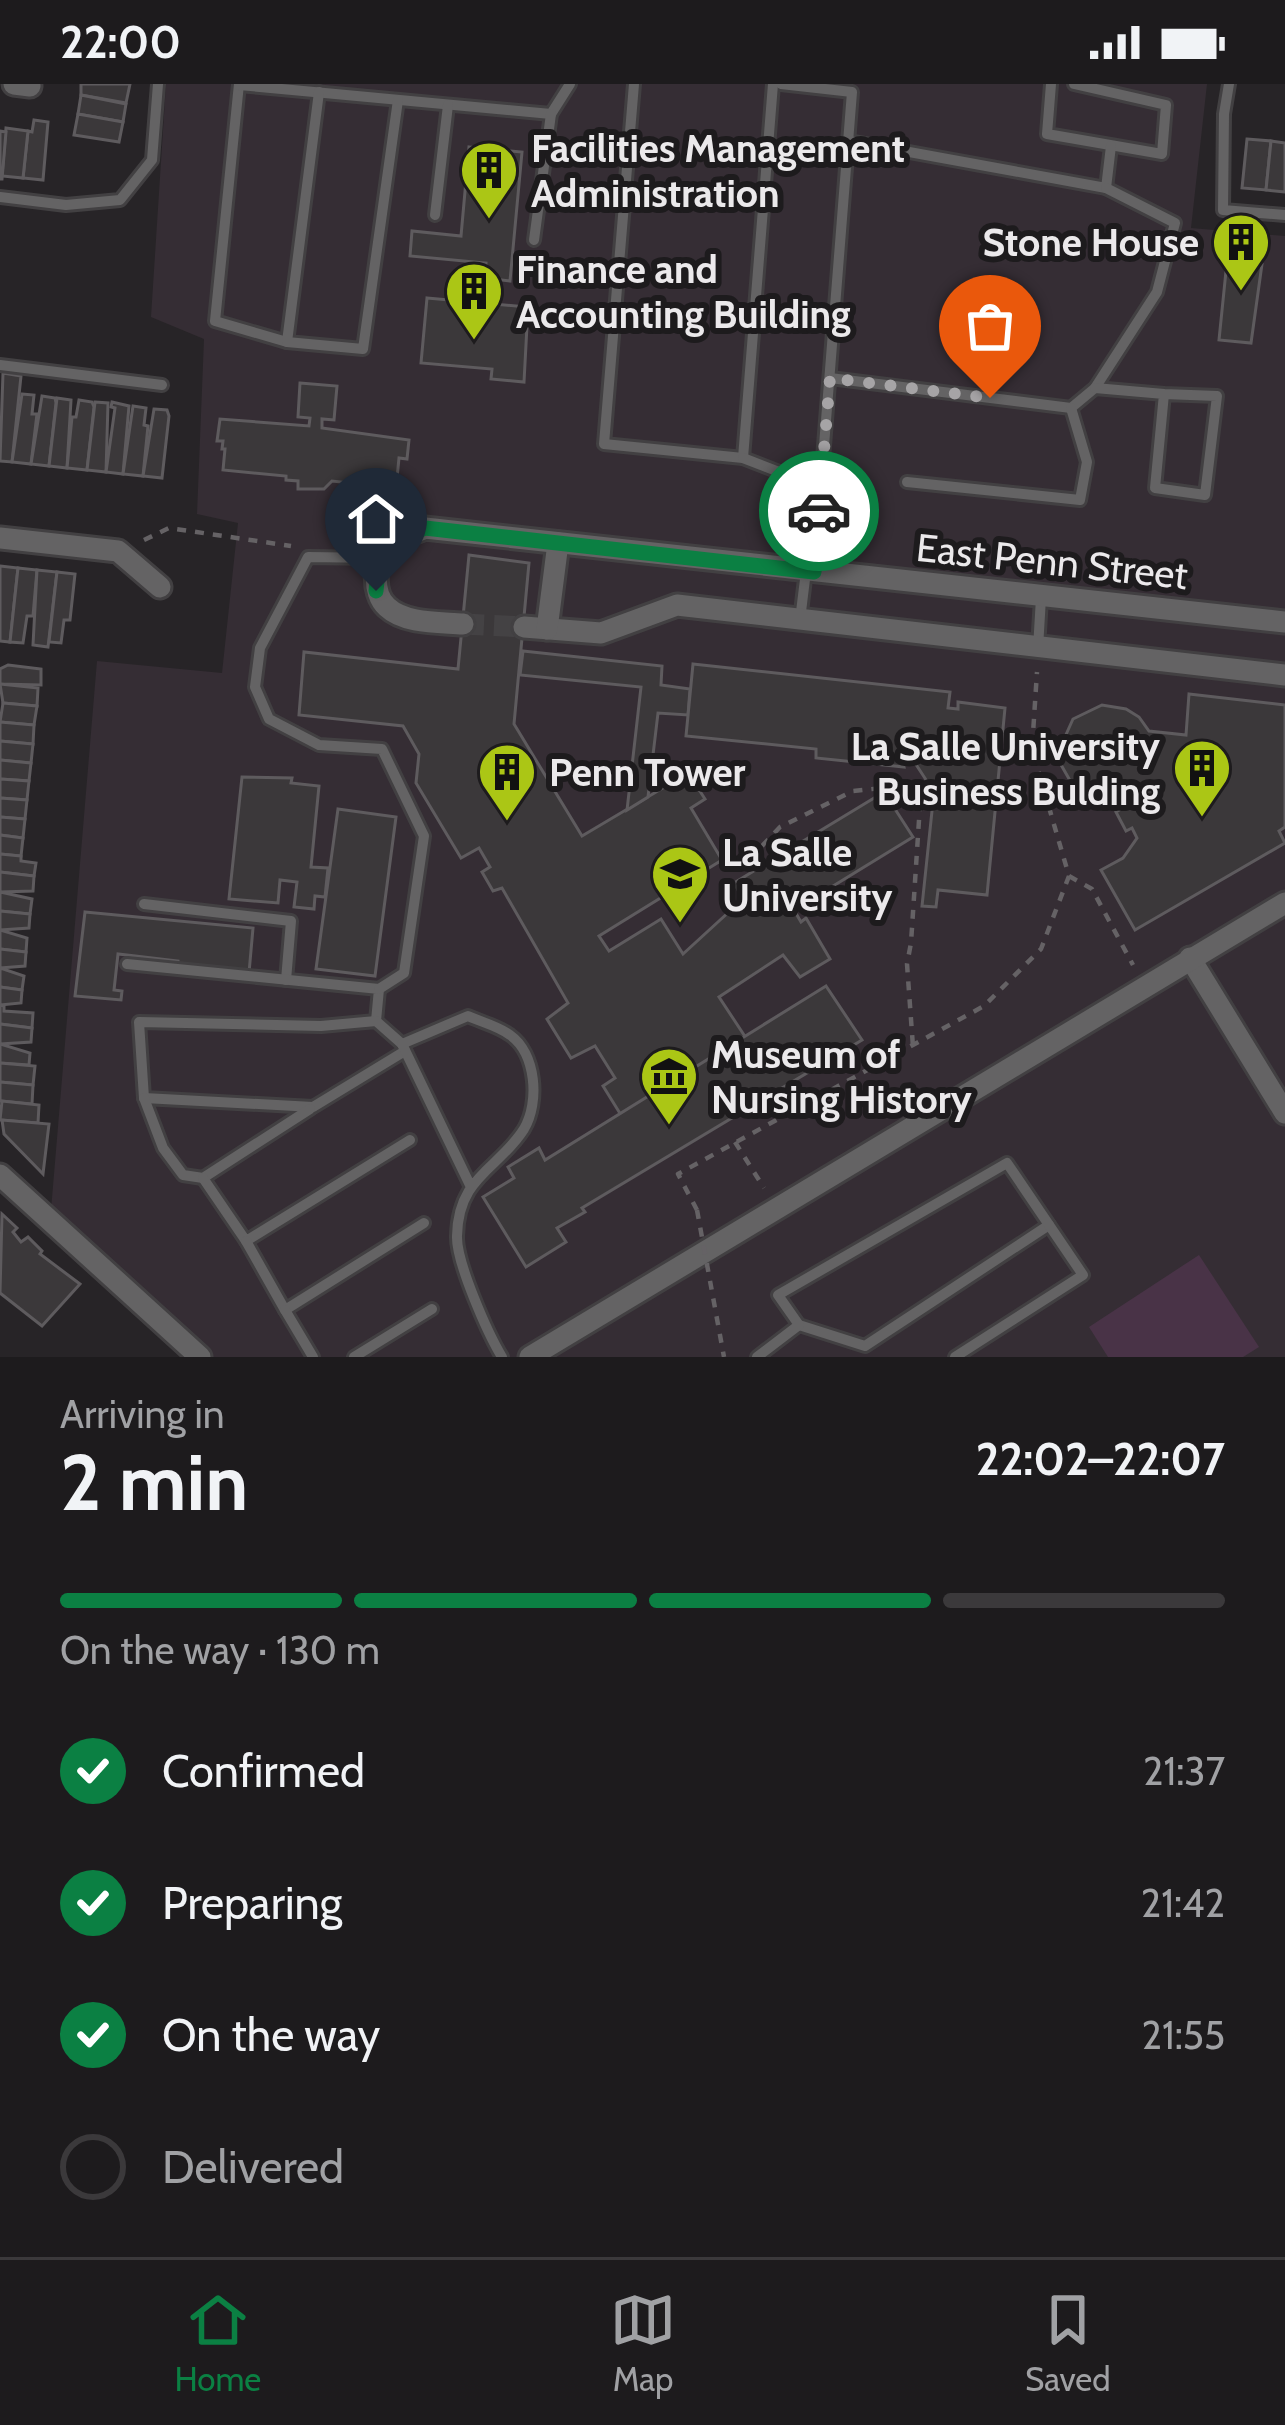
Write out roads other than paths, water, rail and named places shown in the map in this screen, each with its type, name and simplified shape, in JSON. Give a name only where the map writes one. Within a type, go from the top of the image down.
[{"type":"street","name":"East Penn Street","points":[[379,558],[390,543],[425,528],[1285,622]]},
{"type":"street","points":[[0,538],[118,551],[160,587]]},
{"type":"street","points":[[558,543],[536,628],[601,633],[677,605],[1285,675]]},
{"type":"street","points":[[379,558],[376,591],[387,608],[422,621],[463,624]]},
{"type":"street","points":[[530,1357],[1285,903]]},
{"type":"street","points":[[1190,958],[1285,1113]]},
{"type":"street","points":[[0,1175],[200,1357]]},
{"type":"lane","points":[[0,197],[66,205],[120,200],[152,160],[158,84]]},
{"type":"lane","points":[[398,100],[363,349],[287,341],[215,321],[239,84],[551,114]]},
{"type":"lane","points":[[534,240],[551,114],[570,84]]},
{"type":"lane","points":[[634,84],[604,444],[743,458],[797,479],[804,571]]},
{"type":"lane","points":[[743,458],[777,84],[852,92],[830,378],[800,620]]},
{"type":"lane","points":[[1051,84],[1047,134],[1162,154],[1166,105],[1074,84]]},
{"type":"lane","points":[[1229,84],[1223,210],[1285,214]]},
{"type":"lane","points":[[287,341],[319,92]]},
{"type":"lane","points":[[435,214],[448,105]]},
{"type":"lane","points":[[830,378],[1071,408],[1095,388],[1156,292],[1175,223],[1106,188],[849,141]]},
{"type":"lane","points":[[1106,188],[1111,146]]},
{"type":"lane","points":[[0,364],[162,385]]},
{"type":"lane","points":[[1095,388],[1217,396],[1205,495],[1155,488],[1164,394]]},
{"type":"lane","points":[[908,482],[1080,500],[1087,461],[1071,408]]},
{"type":"lane","points":[[127,964],[379,989],[404,973],[424,836],[382,748],[319,745],[269,719],[255,687],[260,648],[308,557],[379,558]]},
{"type":"lane","points":[[1039,648],[1041,598]]},
{"type":"lane","points":[[144,904],[291,921],[286,980]]},
{"type":"lane","points":[[376,1021],[379,989]]},
{"type":"lane","points":[[376,1021],[322,1026],[139,1022],[144,1098],[163,1148],[183,1175],[203,1178],[403,1048],[467,1016],[513,1036],[532,1066],[532,1099],[524,1128],[470,1184],[456,1237],[470,1284],[502,1357]]},
{"type":"lane","points":[[376,1021],[403,1048],[470,1184]]},
{"type":"lane","points":[[144,1098],[313,1107]]},
{"type":"lane","points":[[246,1241],[410,1140]]},
{"type":"lane","points":[[956,1357],[1083,1275],[1049,1225],[1006,1163],[778,1294],[799,1325],[865,1346],[1049,1225]]},
{"type":"lane","points":[[203,1178],[314,1357]]},
{"type":"lane","points":[[284,1310],[424,1223]]},
{"type":"lane","points":[[354,1357],[433,1310]]},
{"type":"lane","points":[[757,1357],[799,1325]]},
{"type":"tunnel","points":[[463,624],[524,627]]},
{"type":"place","name":"Facilities Management Administration","points":[[489,221]]},
{"type":"place","name":"Stone House","points":[[1241,293]]},
{"type":"place","name":"Finance and Accounting Building","points":[[474,342]]},
{"type":"place","name":"La Salle University Business Bulding","points":[[1202,819]]},
{"type":"place","name":"Penn Tower","points":[[507,823]]},
{"type":"place","name":"La Salle University","points":[[680,925]]},
{"type":"place","name":"Museum of Nursing History","points":[[669,1127]]}]
